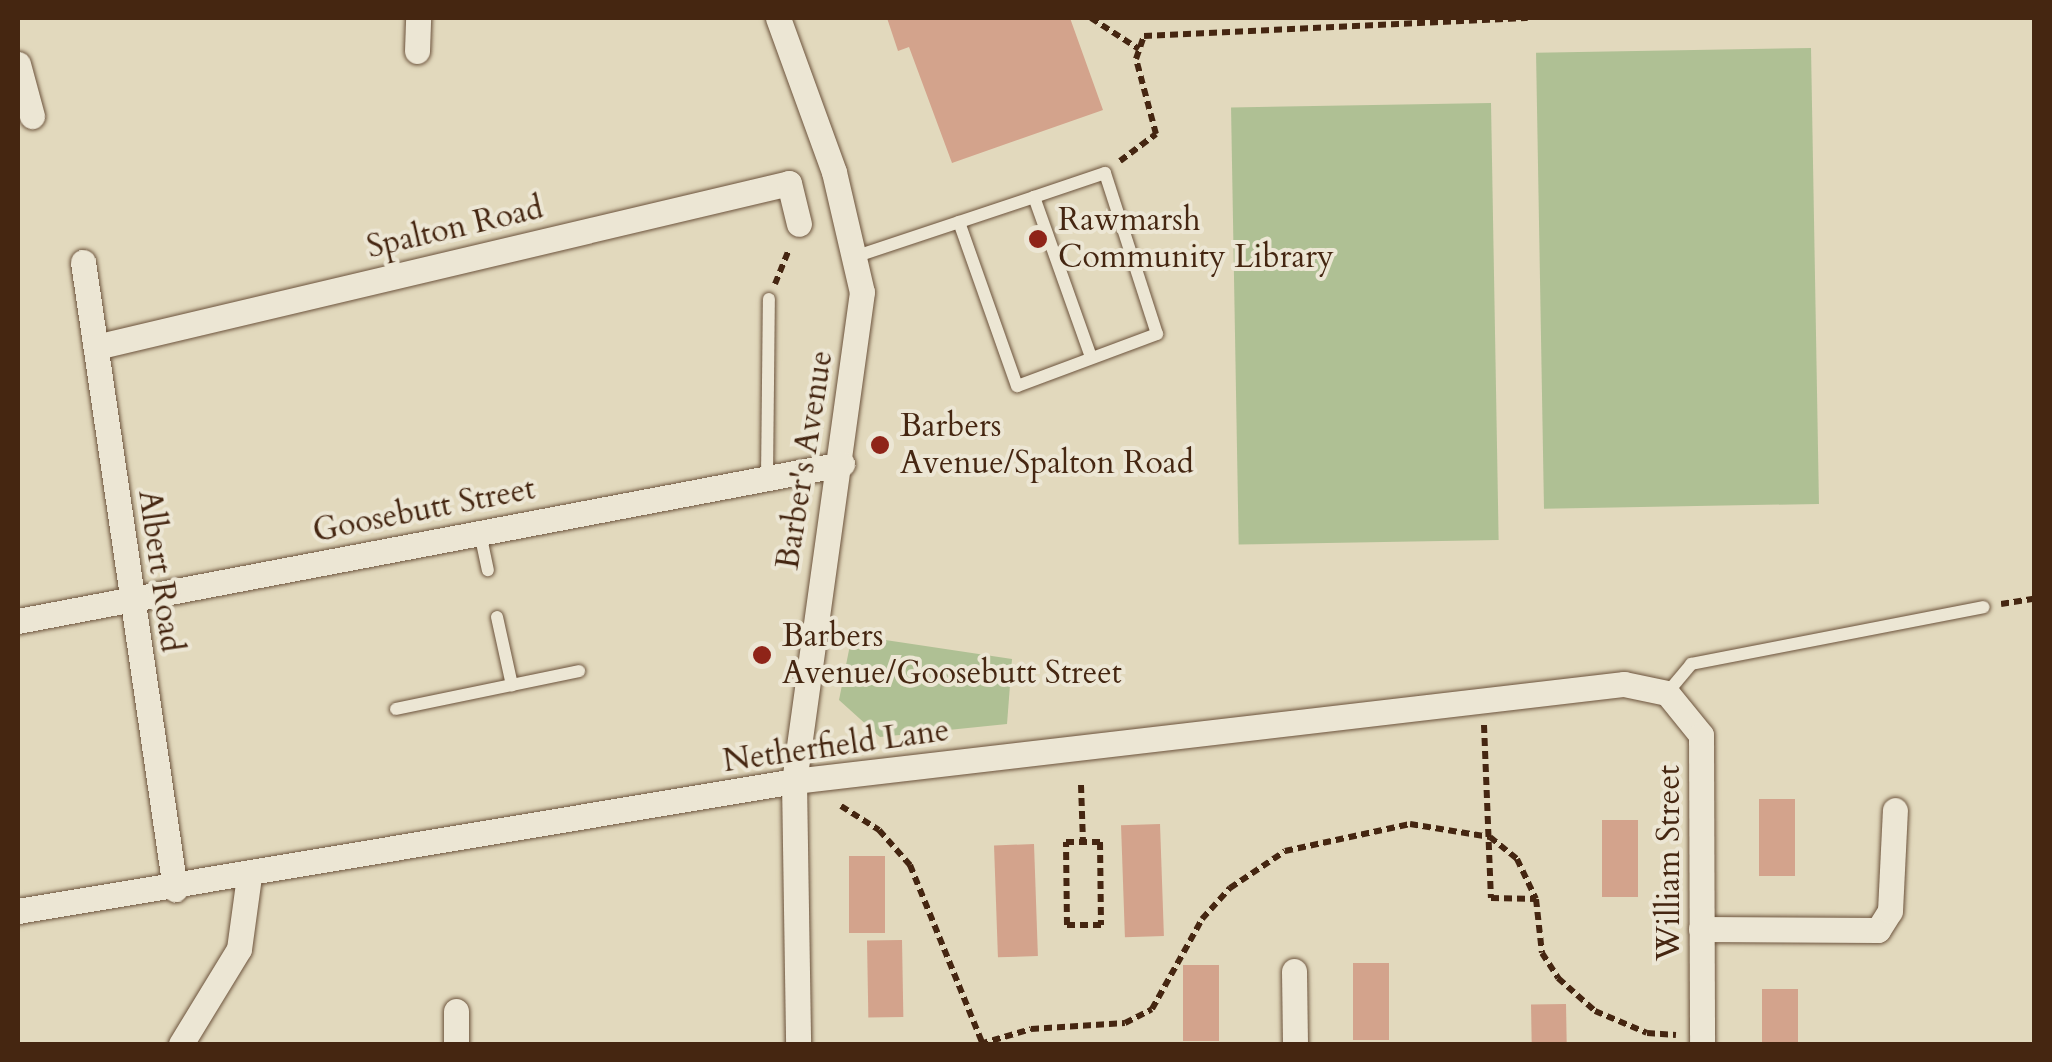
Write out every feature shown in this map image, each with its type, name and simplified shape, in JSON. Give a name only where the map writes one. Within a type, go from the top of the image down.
[{"type":"street","points":[[417,51],[418,18]]},
{"type":"street","name":"Barber's Avenue","points":[[778,18],[834,172],[862,292],[842,464],[810,630],[794,781],[798,1044]]},
{"type":"street","points":[[19,76],[32,116]]},
{"type":"street","name":"Spalton Road","points":[[96,347],[788,183],[798,224]]},
{"type":"street","name":"Albert Road","points":[[83,262],[175,888]]},
{"type":"street","name":"Goosebutt Street","points":[[18,620],[842,464]]},
{"type":"street","name":"Netherfield Lane","points":[[18,912],[794,781],[1624,684],[1667,692]]},
{"type":"street","name":"William Street","points":[[1667,692],[1701,735],[1702,1040]]},
{"type":"street","points":[[1702,929],[1878,930],[1890,911],[1895,810]]},
{"type":"street","points":[[181,1044],[239,949],[248,876]]},
{"type":"street","points":[[1294,971],[1295,1044]]},
{"type":"street","points":[[456,1012],[456,1044]]},
{"type":"lane","points":[[854,257],[1105,173],[1157,334],[1017,386],[959,222]]},
{"type":"lane","points":[[1034,196],[1091,357]]},
{"type":"lane","points":[[767,478],[769,299]]},
{"type":"lane","points":[[480,533],[488,570]]},
{"type":"lane","points":[[1667,692],[1691,664],[1984,607]]},
{"type":"lane","points":[[497,617],[512,685]]},
{"type":"lane","points":[[396,708],[578,672]]},
{"type":"path","points":[[1092,18],[1139,49]]},
{"type":"path","points":[[1105,173],[1156,134],[1139,49],[1144,36],[1528,18]]},
{"type":"path","points":[[769,299],[798,224]]},
{"type":"path","points":[[1984,607],[2034,599]]},
{"type":"path","points":[[1482,701],[1490,898],[1536,898]]},
{"type":"path","points":[[1081,785],[1083,842]]},
{"type":"path","points":[[841,806],[878,830],[910,865],[981,1043],[1125,1024],[1152,1009],[1202,919],[1230,888],[1285,851],[1410,824],[1490,837],[1516,859],[1536,898],[1542,953],[1595,1010],[1647,1033],[1702,1040]]},
{"type":"path","points":[[1066,842],[1083,842],[1100,842],[1101,925],[1067,926],[1066,842]]},
{"type":"green space","points":[[1811,48],[1819,504],[1544,509],[1536,53]]},
{"type":"green space","points":[[1491,103],[1499,540],[1239,544],[1231,108]]},
{"type":"green space","points":[[852,635],[1012,659],[1007,724],[880,737],[839,700]]},
{"type":"building","points":[[887,18],[1070,18],[1103,110],[952,163],[909,47],[898,51]]},
{"type":"building","points":[[1759,799],[1795,799],[1795,876],[1759,876]]},
{"type":"building","points":[[1602,820],[1638,820],[1638,897],[1602,897]]},
{"type":"building","points":[[1160,824],[1164,936],[1125,937],[1121,825]]},
{"type":"building","points":[[1034,844],[1038,956],[998,957],[994,845]]},
{"type":"building","points":[[849,856],[885,856],[885,933],[849,933]]},
{"type":"building","points":[[902,940],[903,1017],[868,1018],[867,941]]},
{"type":"building","points":[[1353,963],[1389,963],[1389,1040],[1353,1040]]},
{"type":"building","points":[[1183,965],[1219,965],[1219,1041],[1183,1041]]},
{"type":"building","points":[[1762,989],[1798,989],[1798,1044],[1762,1044]]},
{"type":"building","points":[[1566,1004],[1567,1044],[1532,1044],[1531,1005]]},
{"type":"place","name":"Rawmarsh Community Library","points":[[1038,239]]},
{"type":"place","name":"Barbers Avenue/Spalton Road","points":[[880,445]]},
{"type":"place","name":"Barbers Avenue/Goosebutt Street","points":[[762,655]]}]
